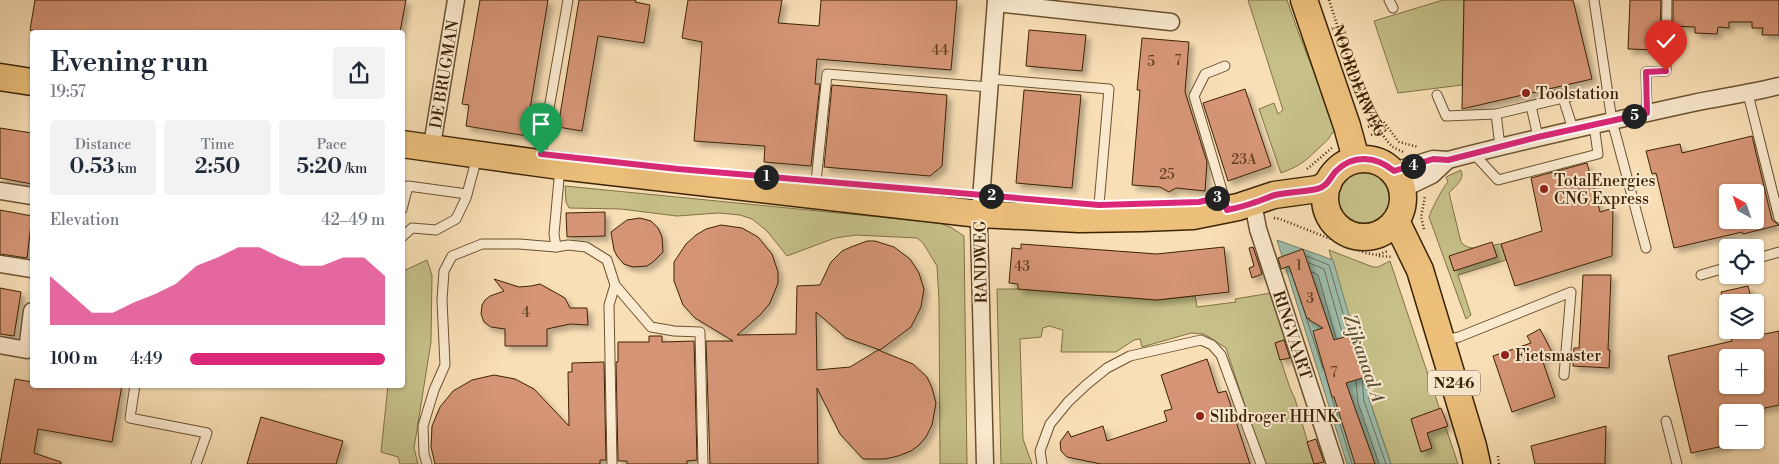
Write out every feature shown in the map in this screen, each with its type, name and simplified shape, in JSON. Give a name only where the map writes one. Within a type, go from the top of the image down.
[{"type":"main road","name":"NOORDERWEG","points":[[1304,0],[1347,144]]},
{"type":"main road","points":[[0,77],[30,82]]},
{"type":"main road","points":[[405,144],[550,164],[979,214],[1098,219],[1192,216],[1227,210],[1274,195],[1318,189],[1328,184]]},
{"type":"main road","points":[[1253,203],[1309,208],[1328,214],[1325,194],[1334,173],[1344,164],[1347,144],[1366,158],[1376,160],[1400,171],[1403,206],[1396,221],[1390,228],[1371,237]]},
{"type":"main road","name":"N246","points":[[1328,214],[1334,223],[1351,235],[1371,237],[1386,246],[1414,275],[1430,302]]},
{"type":"main road","name":"N246","points":[[1396,221],[1420,270],[1477,464]]},
{"type":"street","name":"DE BRUGMAN","points":[[430,148],[434,139],[456,0]]},
{"type":"street","points":[[996,1],[1171,22]]},
{"type":"street","name":"RANDWEG","points":[[985,464],[979,214],[996,1]]},
{"type":"street","points":[[1400,171],[1433,159],[1448,160],[1573,129],[1779,86]]},
{"type":"street","points":[[1400,171],[1432,175],[1448,160]]},
{"type":"street","points":[[0,191],[30,196]]},
{"type":"street","name":"RINGVAART","points":[[1253,203],[1258,229],[1335,464]]},
{"type":"street","points":[[0,264],[30,269]]},
{"type":"street","points":[[0,345],[27,350],[30,327]]},
{"type":"lane","points":[[556,247],[550,164],[568,0]]},
{"type":"lane","points":[[1594,0],[1612,121],[1646,248]]},
{"type":"lane","points":[[1647,113],[1646,72],[1666,71],[1668,0]]},
{"type":"lane","points":[[1225,66],[1205,74],[1194,96],[1227,210]]},
{"type":"lane","points":[[814,195],[827,74],[1109,89],[1098,219]]},
{"type":"lane","points":[[1748,94],[1779,218]]},
{"type":"lane","points":[[1437,95],[1446,116],[1496,114],[1567,97],[1573,129]]},
{"type":"lane","points":[[1531,106],[1538,137]]},
{"type":"lane","points":[[1496,114],[1500,146]]},
{"type":"lane","points":[[1473,153],[1498,180],[1598,154],[1594,125]]},
{"type":"lane","points":[[405,224],[412,228],[436,230],[456,219],[467,194],[477,155]]},
{"type":"lane","points":[[405,198],[408,186],[467,194]]},
{"type":"lane","points":[[405,234],[412,228]]},
{"type":"lane","points":[[427,464],[424,454],[423,426],[434,390],[445,365],[442,300],[444,271],[452,256],[482,244],[556,247],[568,245],[586,246],[607,260],[615,285],[651,327],[674,331],[700,332],[703,464]]},
{"type":"lane","points":[[1764,256],[1779,252]]},
{"type":"lane","points":[[1701,275],[1719,270]]},
{"type":"lane","points":[[612,464],[609,305],[615,285]]},
{"type":"lane","points":[[1442,341],[1459,337],[1571,292],[1564,375]]},
{"type":"lane","points":[[1042,464],[1040,451],[1050,424],[1068,402],[1107,368],[1130,356],[1201,340],[1212,345],[1221,355],[1261,464]]},
{"type":"lane","points":[[135,388],[130,418],[207,433],[196,464]]},
{"type":"lane","points":[[1666,421],[1677,464]]},
{"type":"path","name":"NOORDERWEG","points":[[1329,0],[1367,105],[1382,133],[1395,148],[1400,171]]},
{"type":"path","points":[[1302,172],[1383,121],[1399,142],[1420,148],[1426,162]]},
{"type":"path","points":[[1347,144],[1382,133]]},
{"type":"shaded area","points":[[1248,0],[1287,0],[1337,130],[1298,166],[1281,173],[1259,109],[1274,103],[1278,114],[1283,110]]},
{"type":"shaded area","points":[[1443,0],[1464,0],[1462,85],[1398,93],[1374,21]]},
{"type":"shaded area","points":[[1363,170],[1373,172],[1382,178],[1388,187],[1390,197],[1388,207],[1382,216],[1373,222],[1363,224],[1353,222],[1344,216],[1338,207],[1336,197],[1338,187],[1344,178],[1353,172]]},
{"type":"shaded area","points":[[1461,170],[1461,180],[1449,193],[1461,242],[1470,248],[1501,244],[1506,260],[1458,275],[1471,315],[1466,319],[1429,217],[1437,199],[1448,182],[1446,177]]},
{"type":"shaded area","points":[[565,186],[940,223],[964,236],[967,464],[940,464],[937,266],[923,243],[917,238],[856,235],[835,238],[787,256],[767,231],[752,219],[740,215],[719,213],[677,216],[621,209],[569,208],[566,202]]},
{"type":"shaded area","points":[[1329,250],[1373,267],[1378,267],[1390,261],[1458,464],[1391,464],[1369,399],[1368,381]]},
{"type":"shaded area","points":[[427,260],[432,275],[431,342],[414,448],[418,464],[400,464],[398,457],[381,452],[388,388],[405,388],[405,270]]},
{"type":"shaded area","points":[[997,289],[1157,300],[1195,296],[1197,307],[1236,302],[1235,299],[1277,292],[1287,334],[1284,340],[1275,343],[1295,399],[1314,464],[1264,464],[1226,348],[1204,334],[1191,333],[1142,347],[1140,339],[1134,340],[1116,352],[1061,352],[1063,330],[1049,326],[1043,328],[1041,337],[1020,339],[1023,439],[1032,464],[1001,464]]},
{"type":"water","points":[[1277,240],[1333,260],[1368,381],[1369,399],[1391,464],[1347,464]]},
{"type":"building","points":[[35,0],[406,0],[400,30],[30,30]]},
{"type":"building","points":[[480,0],[548,0],[527,136],[466,126],[469,105],[462,104]]},
{"type":"building","points":[[579,0],[636,0],[635,2],[650,5],[644,43],[598,36],[582,131],[558,127]]},
{"type":"building","points":[[688,0],[782,0],[778,23],[819,26],[821,0],[957,0],[951,70],[817,59],[815,84],[820,84],[811,166],[764,162],[765,146],[694,141],[702,42],[682,38]]},
{"type":"building","points":[[1464,0],[1573,0],[1592,79],[1462,109]]},
{"type":"building","points":[[1630,0],[1661,0],[1660,50],[1628,49]]},
{"type":"building","points":[[1673,0],[1779,0],[1779,35],[1762,35],[1763,28],[1752,28],[1752,22],[1729,22],[1729,28],[1718,27],[1717,34],[1695,33],[1695,27],[1673,26]]},
{"type":"building","points":[[1029,30],[1086,35],[1082,71],[1026,66]]},
{"type":"building","points":[[1142,38],[1189,42],[1185,92],[1207,162],[1205,191],[1176,188],[1169,192],[1160,187],[1132,185],[1140,90],[1137,90]]},
{"type":"building","points":[[832,85],[947,95],[942,166],[930,176],[824,167]]},
{"type":"building","points":[[1245,89],[1271,166],[1228,181],[1203,103]]},
{"type":"building","points":[[1024,90],[1081,95],[1072,188],[1016,183]]},
{"type":"building","points":[[0,128],[30,133],[30,184],[0,178]]},
{"type":"building","points":[[1752,136],[1763,184],[1719,184],[1719,229],[1763,229],[1674,248],[1656,173],[1652,174],[1646,151],[1680,144],[1682,153]]},
{"type":"building","points":[[1587,163],[1600,212],[1613,208],[1612,256],[1515,286],[1501,244],[1542,231],[1531,178]]},
{"type":"building","points":[[1764,186],[1772,220],[1779,225],[1764,229]]},
{"type":"building","points":[[0,210],[30,216],[27,258],[0,254]]},
{"type":"building","points":[[605,212],[605,236],[567,237],[566,213]]},
{"type":"building","points":[[640,218],[651,221],[658,228],[662,237],[663,252],[647,266],[633,267],[624,264],[617,256],[611,232],[627,220]]},
{"type":"building","points":[[721,225],[742,228],[758,237],[772,254],[778,272],[778,283],[770,303],[761,314],[737,335],[796,334],[797,286],[820,285],[831,262],[842,251],[851,247],[867,241],[875,241],[894,247],[910,259],[919,273],[924,289],[921,307],[911,327],[880,350],[846,338],[816,312],[817,370],[850,367],[878,350],[913,364],[927,377],[936,403],[932,425],[926,437],[919,445],[911,451],[898,456],[885,459],[863,459],[840,434],[817,388],[818,464],[710,464],[706,341],[733,341],[695,318],[683,305],[674,281],[674,262],[686,244],[696,235],[706,229]]},
{"type":"building","points":[[1492,242],[1497,257],[1454,271],[1449,256]]},
{"type":"building","points":[[1021,244],[1157,254],[1224,247],[1229,292],[1157,300],[1018,289],[1018,284],[1009,283],[1012,248],[1021,249]]},
{"type":"building","points":[[1253,247],[1262,274],[1252,278],[1249,268],[1254,266],[1249,248]]},
{"type":"building","points":[[1303,249],[1334,340],[1351,335],[1366,377],[1346,383],[1375,464],[1355,464],[1334,397],[1332,397],[1313,331],[1323,328],[1309,320],[1309,318],[1307,319],[1289,266],[1281,269],[1278,258]]},
{"type":"building","points":[[1583,275],[1611,275],[1609,368],[1573,366],[1574,348],[1579,348]]},
{"type":"building","points":[[494,279],[519,287],[540,284],[565,298],[570,308],[587,308],[588,325],[570,324],[547,329],[547,346],[505,346],[505,329],[491,327],[484,322],[481,314],[482,305],[485,300],[504,291]]},
{"type":"building","points":[[1748,286],[1750,294],[1721,294],[1721,292]]},
{"type":"building","points":[[0,288],[21,292],[14,336],[0,334]]},
{"type":"building","points":[[1540,329],[1553,354],[1542,359],[1555,397],[1512,412],[1493,356],[1531,343],[1527,336]]},
{"type":"building","points":[[1779,331],[1779,405],[1764,408],[1764,404],[1719,404],[1719,447],[1691,453],[1668,356],[1732,341],[1732,339],[1764,339],[1764,334]]},
{"type":"building","points":[[649,336],[662,336],[662,342],[694,341],[697,460],[687,461],[687,464],[627,464],[627,461],[618,461],[616,362],[618,362],[618,342],[649,342]]},
{"type":"building","points":[[1284,340],[1290,358],[1280,360],[1275,343]]},
{"type":"building","name":"Slibdroger HHNK","points":[[1207,359],[1218,393],[1226,391],[1250,464],[1101,464],[1067,457],[1061,451],[1060,442],[1068,431],[1071,437],[1103,426],[1107,441],[1167,421],[1164,411],[1172,409],[1161,375]]},
{"type":"building","points":[[604,362],[606,460],[600,460],[600,464],[435,464],[431,447],[432,426],[440,407],[453,391],[472,380],[494,375],[515,379],[534,389],[569,426],[568,372],[572,372],[572,363]]},
{"type":"building","points":[[15,379],[30,382],[30,388],[121,388],[112,442],[38,429],[34,453],[61,462],[61,464],[0,464]]},
{"type":"building","points":[[1441,408],[1448,426],[1427,433],[1432,448],[1421,452],[1411,419]]},
{"type":"building","points":[[261,417],[343,441],[336,464],[247,464]]},
{"type":"building","points":[[1606,426],[1605,464],[1535,464],[1531,446]]},
{"type":"building","points":[[1316,439],[1324,462],[1314,464],[1307,442]]},
{"type":"place","name":"Toolstation","points":[[1526,93]]},
{"type":"place","name":"TotalEnergies CNG Express","points":[[1544,189]]},
{"type":"place","name":"Fietsmaster","points":[[1505,355]]},
{"type":"place","name":"Slibdroger HHNK","points":[[1200,416]]},
{"type":"route","points":[[541,154],[678,169],[1099,205],[1199,202],[1224,196],[1227,210],[1274,195],[1318,189],[1328,184],[1334,173],[1344,164],[1356,160],[1366,158],[1376,160],[1394,171],[1433,159],[1448,160],[1538,137],[1647,113],[1646,72],[1666,71]]},
{"type":"water label","name":"Zijkanaal A","points":[[1364,358]]}]
